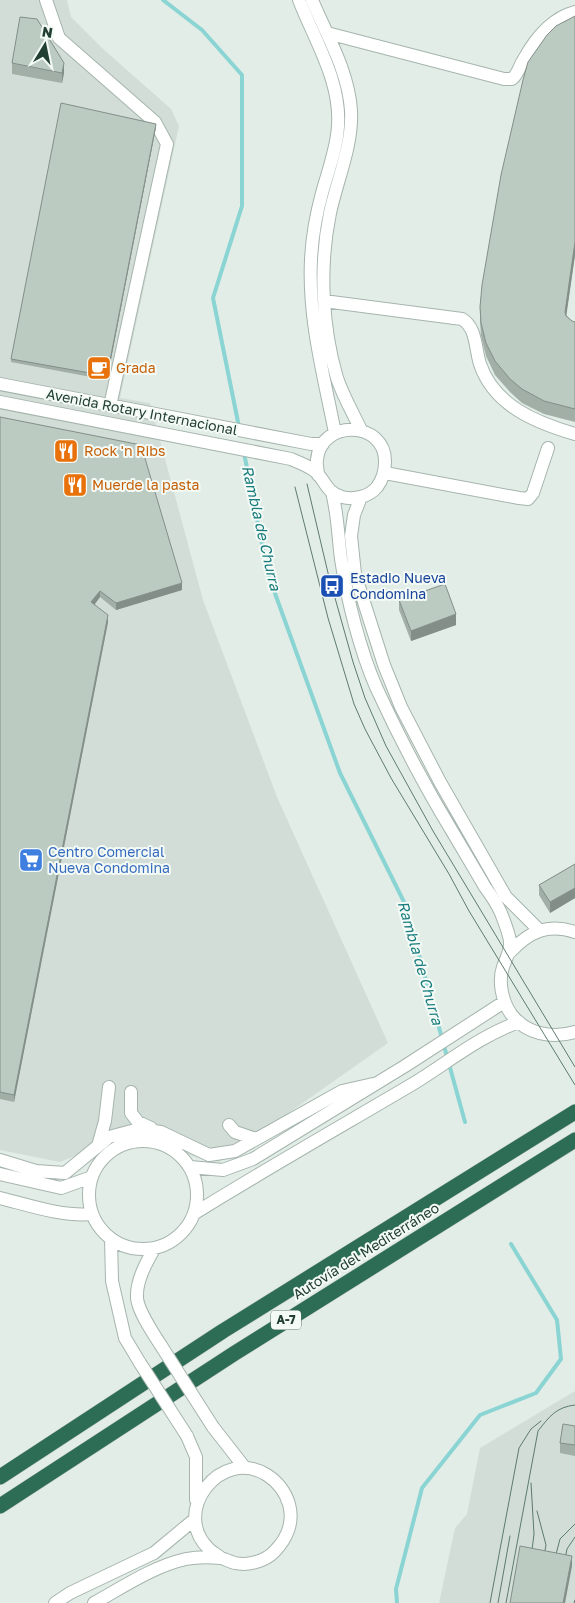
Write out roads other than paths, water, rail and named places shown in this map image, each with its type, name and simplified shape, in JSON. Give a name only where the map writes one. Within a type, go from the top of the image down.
[{"type":"highway","name":"Autovía del Mediterráneo","points":[[0,1477],[223,1331],[575,1112]]},
{"type":"highway","name":"Autovía del Mediterráneo","points":[[0,1506],[235,1353],[575,1140]]},
{"type":"street","points":[[46,0],[59,38],[155,122],[167,144],[110,406]]},
{"type":"street","points":[[299,0],[329,70],[338,112],[338,127],[317,214],[311,261],[312,316],[335,433]]},
{"type":"street","points":[[312,0],[340,61],[347,86],[350,110],[350,123],[327,231],[323,284],[326,322],[338,380],[361,430]]},
{"type":"street","points":[[327,33],[512,79],[517,75],[523,60],[542,33],[552,24],[575,12]]},
{"type":"street","points":[[324,301],[462,319],[469,323],[480,365],[493,387],[504,400],[534,420],[575,434]]},
{"type":"street","name":"Avenida Rotary Internacional","points":[[0,384],[284,439],[311,444],[323,444]]},
{"type":"street","name":"Avenida Rotary Internacional","points":[[0,402],[292,459],[312,469],[318,475]]},
{"type":"street","points":[[144,430],[164,416]]},
{"type":"street","points":[[349,429],[361,430],[378,440],[385,455],[385,473],[377,487],[361,497],[343,497],[332,492],[324,485],[318,475],[317,459],[323,444],[335,433],[349,429]]},
{"type":"street","points":[[385,473],[528,498],[533,493],[548,448]]},
{"type":"street","points":[[332,492],[338,522],[344,579],[359,636],[375,685],[407,750],[442,814],[500,910],[510,941],[510,952]]},
{"type":"street","points":[[361,497],[354,516],[351,536],[355,574],[384,665],[401,707],[440,782],[506,897],[539,930]]},
{"type":"street","points":[[575,932],[557,928],[539,930],[523,939],[510,952],[502,968],[501,985],[504,1002],[510,1013],[532,1031],[547,1036],[563,1036],[575,1032]]},
{"type":"street","points":[[190,1167],[223,1170],[253,1159],[405,1066],[504,1002]]},
{"type":"street","points":[[195,1213],[412,1084],[498,1030],[519,1022]]},
{"type":"street","points":[[132,1092],[131,1113],[138,1122],[209,1155],[236,1151],[342,1091],[374,1084]]},
{"type":"street","points":[[98,1146],[105,1121],[109,1087]]},
{"type":"street","points":[[229,1124],[235,1132],[256,1139]]},
{"type":"street","points":[[0,1160],[36,1170],[66,1173],[109,1137],[140,1129],[161,1132]]},
{"type":"street","points":[[146,1141],[164,1145],[179,1154],[190,1167],[196,1182],[198,1198],[195,1213],[171,1242],[154,1249],[131,1248],[111,1239],[100,1228],[92,1214],[88,1196],[92,1176],[100,1161],[113,1150],[129,1142],[146,1141]]},
{"type":"street","points":[[0,1174],[61,1188],[92,1176]]},
{"type":"street","points":[[0,1198],[80,1216],[92,1214]]},
{"type":"street","points":[[111,1239],[112,1282],[125,1338],[187,1436],[196,1457],[195,1519],[203,1542],[221,1558],[237,1564],[254,1562],[270,1556],[282,1544],[290,1528],[291,1511],[286,1495],[276,1481],[262,1472],[245,1468],[232,1469],[214,1478],[201,1493],[196,1505]]},
{"type":"street","points":[[154,1249],[141,1273],[137,1298],[145,1320],[213,1426],[245,1468]]},
{"type":"street","points":[[54,1603],[70,1593],[154,1553],[195,1519]]},
{"type":"street","points":[[94,1603],[164,1566],[188,1558],[221,1558]]},
{"type":"waterway","name":"Rambla de Churra","points":[[163,0],[202,30],[242,75],[242,206],[213,298],[239,427]]},
{"type":"waterway","name":"Rambla de Churra","points":[[244,453],[268,574],[340,773],[405,904],[465,1122]]},
{"type":"waterway","name":"Rambla de Churra","points":[[397,1603],[396,1589],[422,1488],[480,1415],[536,1393],[561,1359],[557,1320],[511,1244]]},
{"type":"tram line","points":[[307,484],[328,573],[353,662],[365,698],[386,746],[433,831],[575,1067]]},
{"type":"tram line","points":[[295,487],[328,618],[354,704],[365,729],[391,778],[469,911],[575,1085]]},
{"type":"tram line","points":[[506,1603],[538,1431],[558,1410],[575,1405]]},
{"type":"tram line","points":[[490,1603],[519,1448],[531,1429],[541,1421]]},
{"type":"tram line","points":[[531,1483],[534,1534],[531,1558]]},
{"type":"tram line","points":[[537,1511],[546,1545],[543,1561]]},
{"type":"tram line","points":[[554,1562],[560,1539],[575,1524]]},
{"type":"tram line","points":[[498,1603],[510,1536]]},
{"type":"tram line","points":[[564,1564],[567,1549],[575,1537]]},
{"type":"place","name":"Grada","points":[[99,368]]},
{"type":"place","name":"Rock 'n Ribs","points":[[66,451]]},
{"type":"place","name":"Muerde la pasta","points":[[75,485]]},
{"type":"place","name":"Estadio Nueva Condomina","points":[[332,586]]},
{"type":"place","name":"Centro Comercial Nueva Condomina","points":[[31,860]]}]
